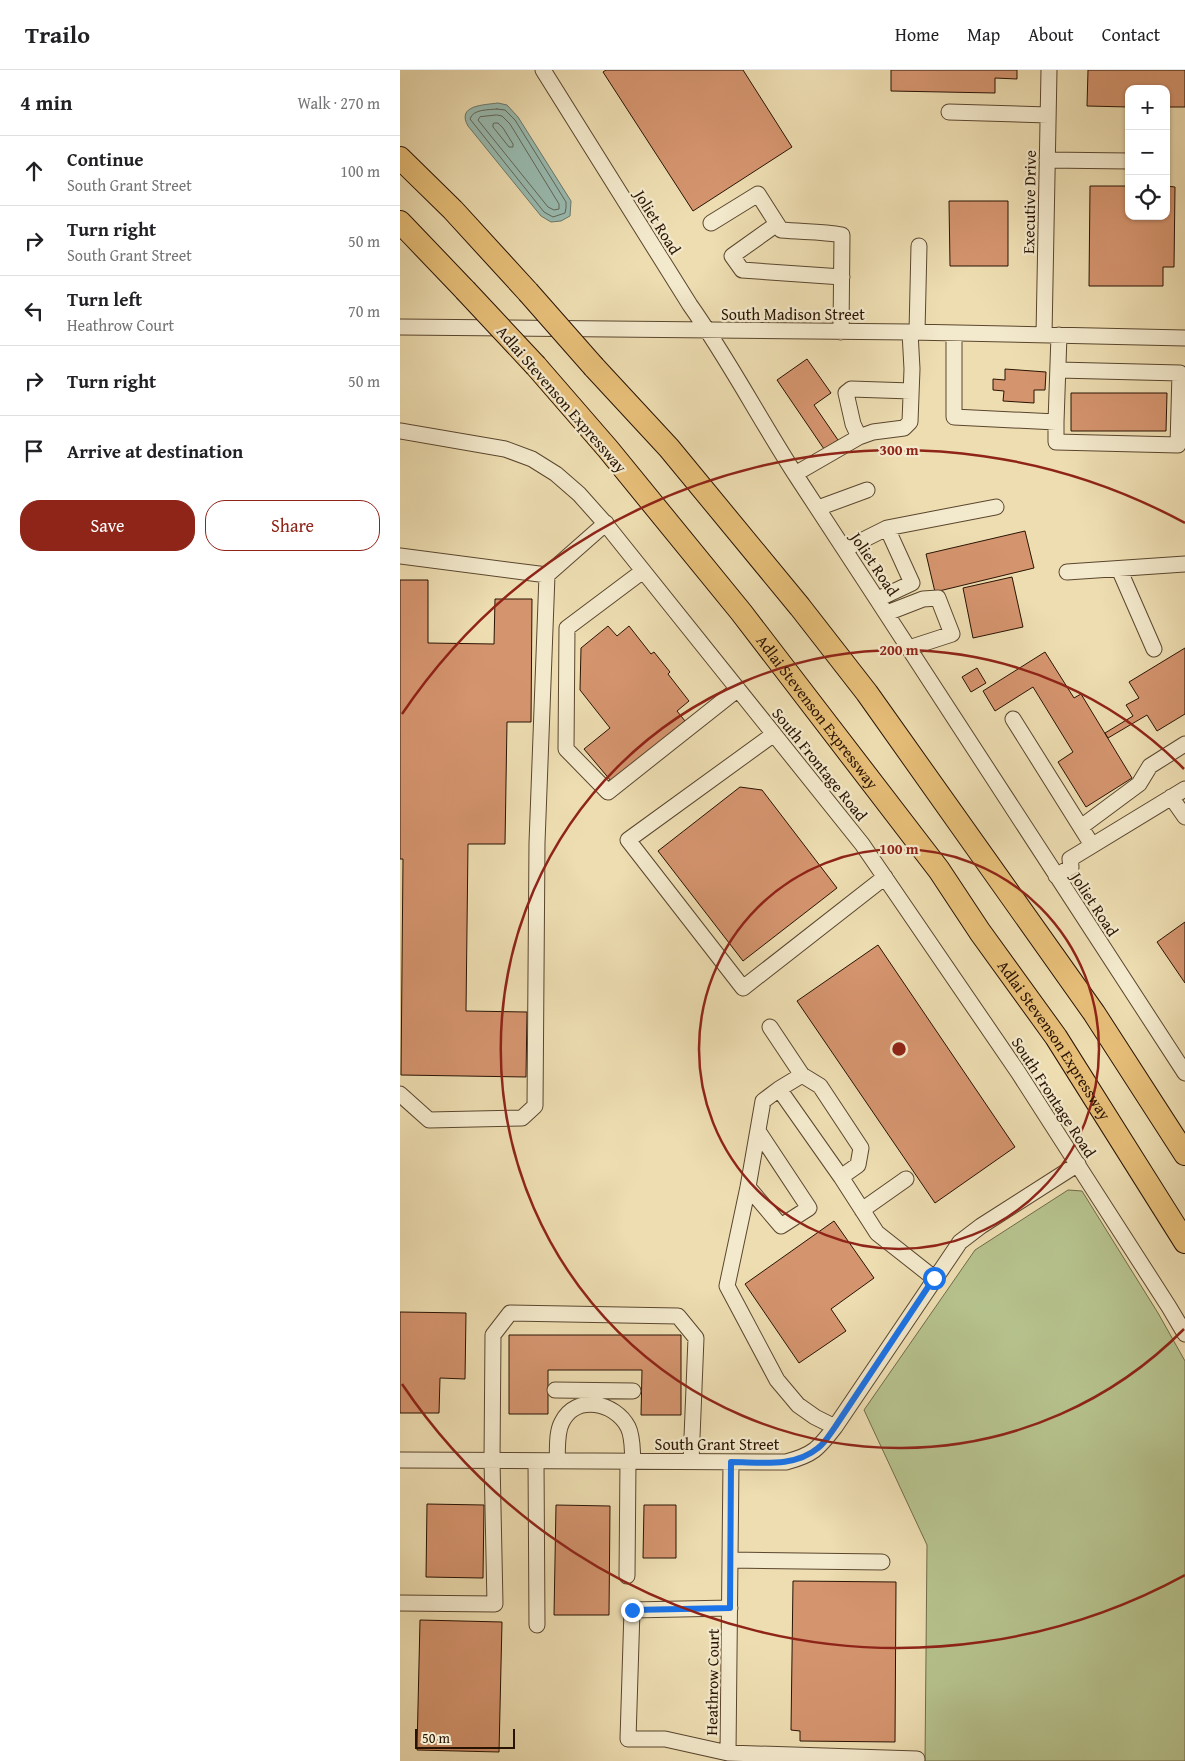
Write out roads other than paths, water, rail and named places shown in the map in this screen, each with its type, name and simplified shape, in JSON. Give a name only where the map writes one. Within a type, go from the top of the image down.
[{"type":"highway","points":[[400,158],[453,210],[682,463],[800,607],[867,693],[1094,1013],[1185,1154]]},
{"type":"highway","name":"Adlai Stevenson Expressway","points":[[400,222],[536,366],[608,449],[741,612],[939,870],[980,932],[1056,1037],[1185,1242]]},
{"type":"street","name":"Joliet Road","points":[[543,70],[690,306],[708,331],[795,474],[887,612],[1185,1073]]},
{"type":"street","name":"Executive Drive","points":[[1049,70],[1047,160],[1051,335],[1058,370],[1056,442],[1178,445],[1182,367]]},
{"type":"street","points":[[949,112],[1048,115]]},
{"type":"street","points":[[1047,160],[1125,161]]},
{"type":"street","points":[[711,223],[758,194],[781,230],[804,233],[825,232],[842,235],[841,332]]},
{"type":"street","points":[[777,224],[732,256],[742,270],[842,277]]},
{"type":"street","points":[[795,474],[859,437],[874,432],[904,428],[910,422],[919,246]]},
{"type":"street","name":"South Madison Street","points":[[400,327],[914,332],[1185,338]]},
{"type":"street","points":[[954,333],[954,417],[1056,422]]},
{"type":"street","points":[[1058,370],[1182,367]]},
{"type":"street","points":[[859,437],[853,424],[846,393],[851,388],[911,391]]},
{"type":"street","name":"South Frontage Road","points":[[400,431],[505,449],[532,460],[556,474],[606,523],[862,844],[1018,1072],[1185,1334]]},
{"type":"street","points":[[818,508],[867,490]]},
{"type":"street","points":[[845,549],[887,528],[996,507]]},
{"type":"street","points":[[400,1094],[429,1120],[522,1118],[535,1106],[537,843],[547,575],[606,523]]},
{"type":"street","points":[[878,599],[912,583],[887,528]]},
{"type":"street","points":[[400,556],[547,575]]},
{"type":"street","points":[[1067,572],[1185,564]]},
{"type":"street","points":[[1119,569],[1154,650]]},
{"type":"street","points":[[644,571],[567,628],[566,749],[608,792],[738,689]]},
{"type":"street","points":[[887,612],[923,599],[938,598],[952,634],[909,648]]},
{"type":"street","points":[[1012,719],[1092,845]]},
{"type":"street","points":[[774,734],[628,840],[743,988],[885,877]]},
{"type":"street","points":[[1081,827],[1139,784],[1150,766],[1185,744]]},
{"type":"street","points":[[1056,876],[1071,867],[1070,859],[1185,789]]},
{"type":"street","points":[[1171,797],[1185,817]]},
{"type":"street","points":[[770,1027],[802,1074],[820,1086],[861,1148],[858,1165],[841,1177]]},
{"type":"street","points":[[802,1074],[763,1101],[748,1187],[727,1286],[777,1380],[798,1405],[815,1417],[835,1427]]},
{"type":"street","points":[[779,1089],[878,1233],[934,1278]]},
{"type":"street","points":[[748,1187],[780,1226],[809,1208],[758,1132]]},
{"type":"street","name":"South Grant Street","points":[[400,1460],[786,1462],[807,1456],[820,1447],[835,1427],[960,1242],[981,1226],[1078,1164]]},
{"type":"street","points":[[862,1210],[906,1179]]},
{"type":"street","points":[[400,1603],[495,1604],[492,1460],[493,1336],[510,1314],[678,1316],[696,1338],[691,1462]]},
{"type":"street","points":[[555,1390],[593,1397],[633,1391]]},
{"type":"street","points":[[557,1461],[558,1434],[561,1423],[567,1414],[593,1397]]},
{"type":"street","points":[[593,1397],[623,1419],[632,1438],[627,1576]]},
{"type":"street","points":[[536,1461],[537,1625]]},
{"type":"street","name":"Heathrow Court","points":[[728,1753],[731,1462]]},
{"type":"street","points":[[730,1560],[882,1562]]},
{"type":"street","points":[[730,1608],[632,1610],[628,1739],[665,1739],[728,1753],[916,1759]]},
{"type":"water","points":[[498,103],[507,105],[518,117],[571,201],[570,216],[561,221],[551,222],[541,216],[468,126],[465,119],[469,110],[473,107]]}]
